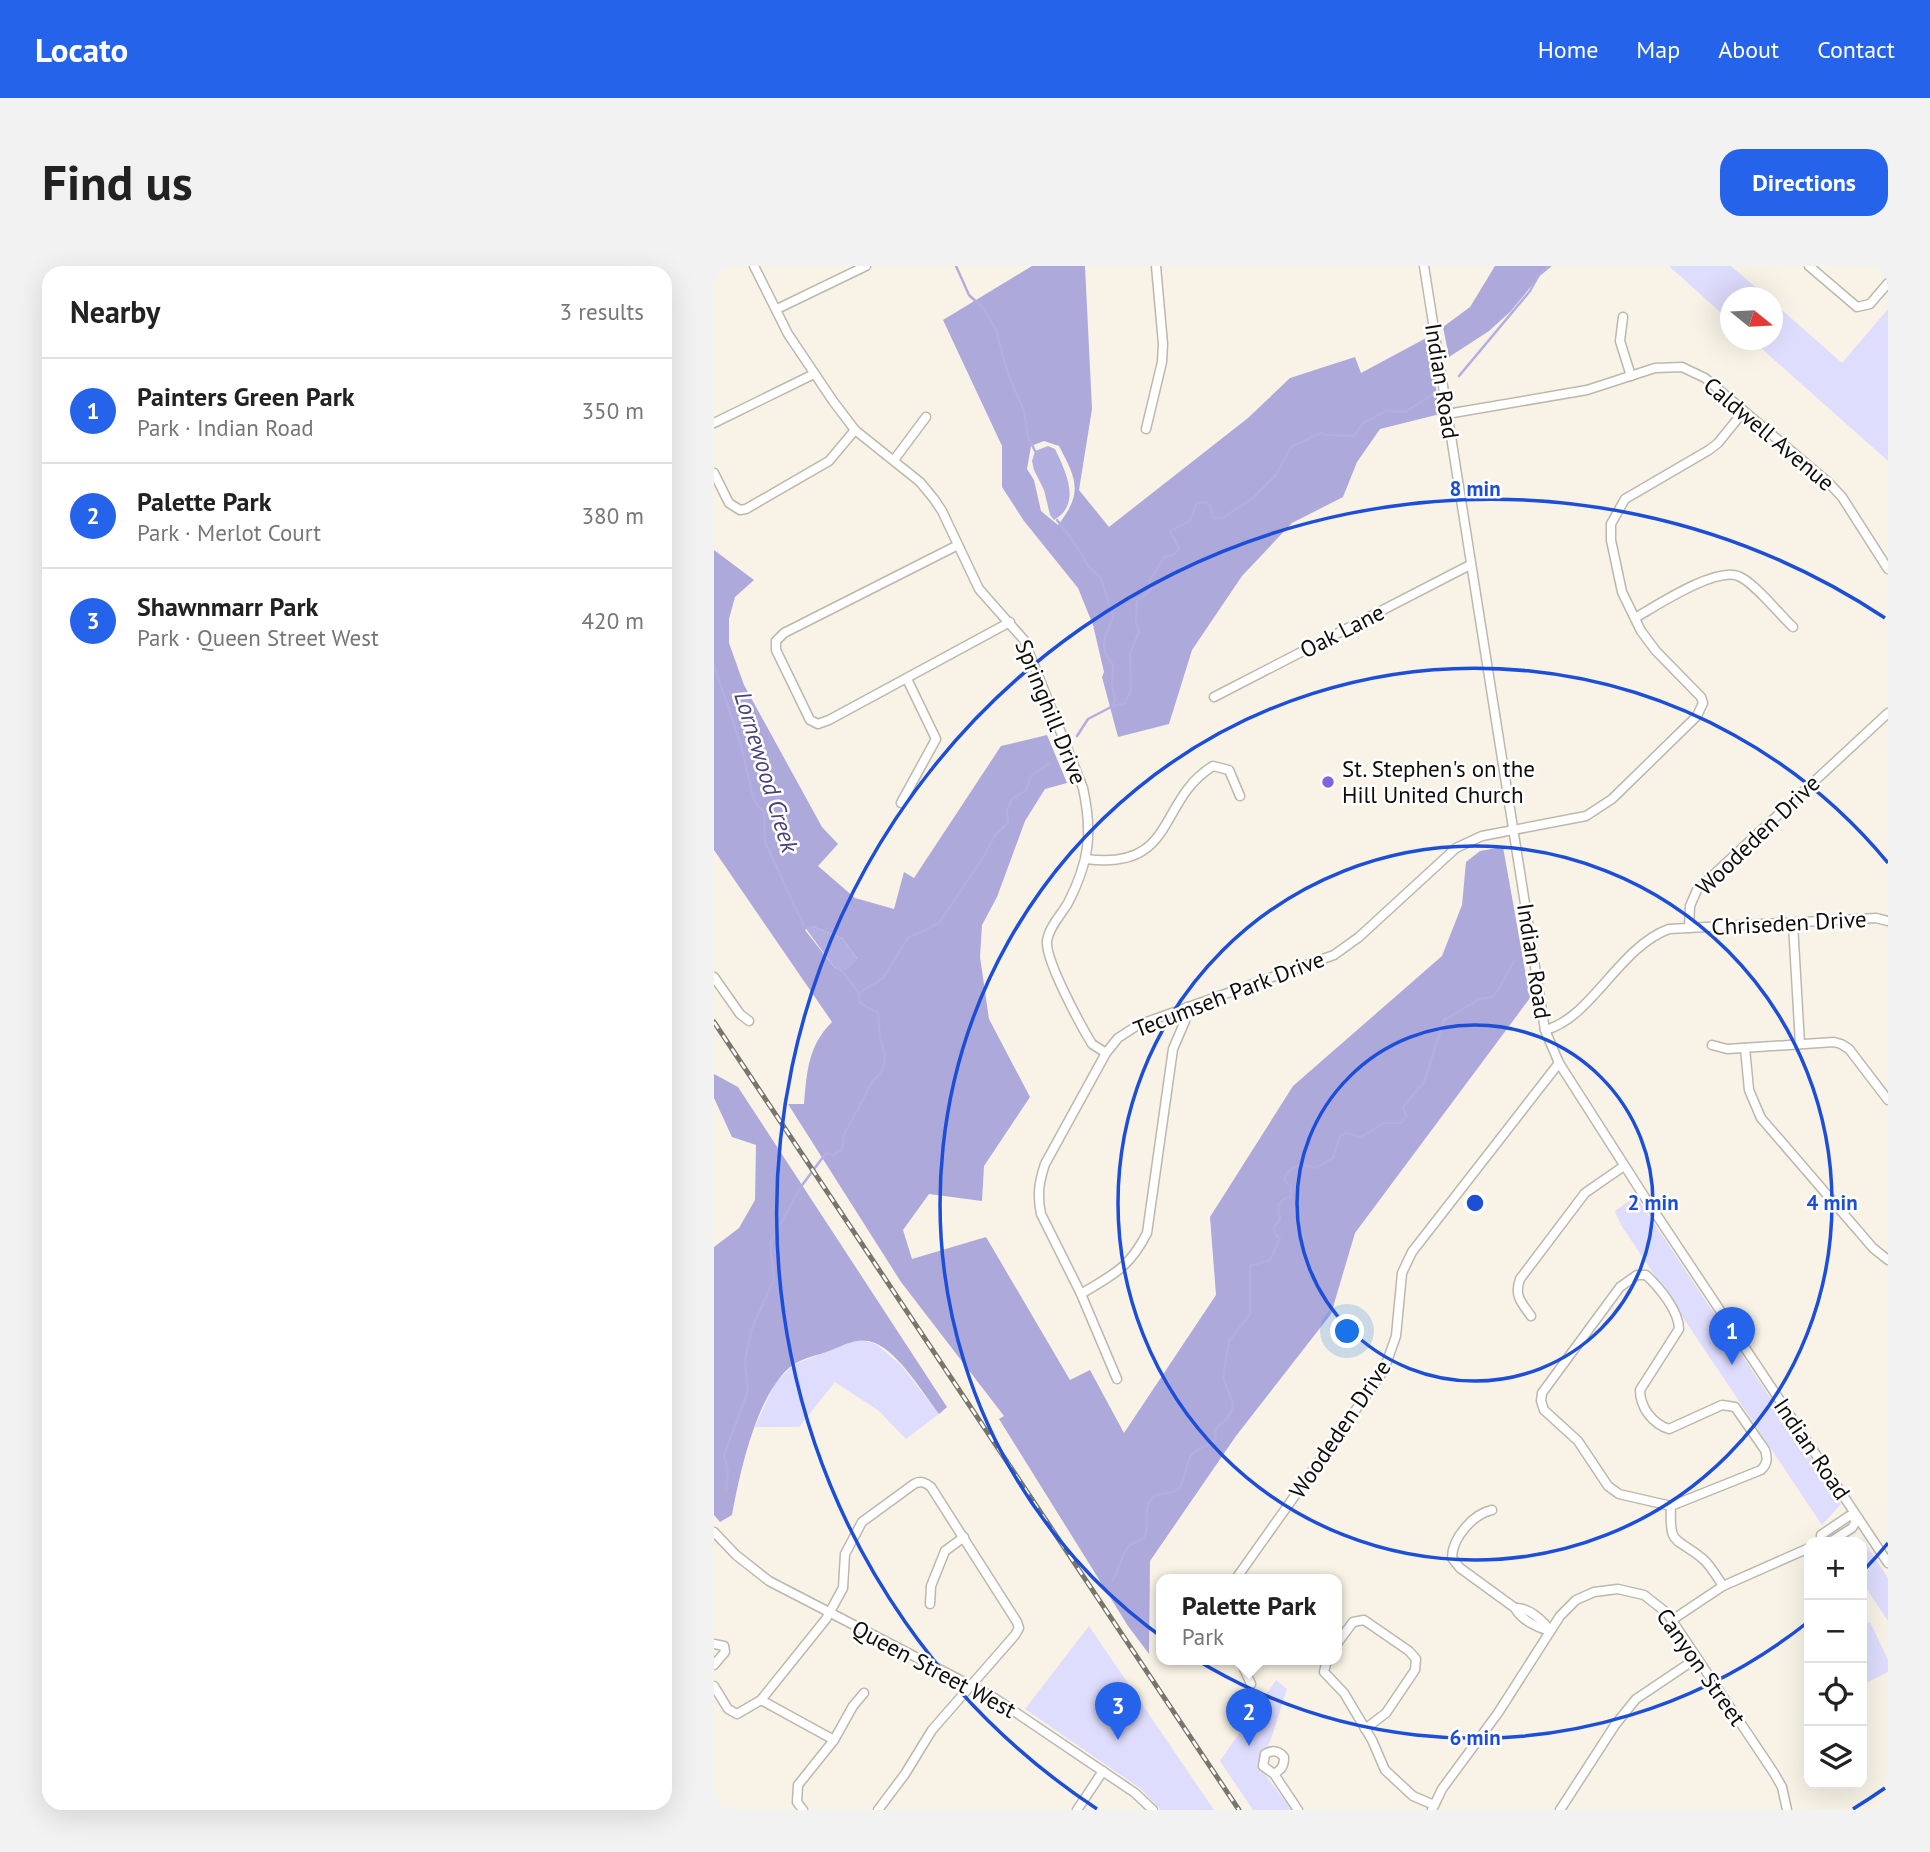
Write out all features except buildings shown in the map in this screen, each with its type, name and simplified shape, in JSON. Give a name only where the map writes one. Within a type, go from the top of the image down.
[{"type":"street","name":"Springhill Drive","points":[[754,266],[788,334],[814,374],[855,430],[920,482],[934,499],[979,589],[1010,622],[1029,649],[1083,788],[1088,828],[1082,874],[1061,915],[1051,928],[1047,947],[1049,957],[1092,1044],[1106,1053]]},
{"type":"street","points":[[777,309],[866,266]]},
{"type":"street","points":[[1146,429],[1162,353],[1156,266]]},
{"type":"street","name":"Indian Road","points":[[1423,266],[1545,1030],[1559,1063],[1624,1166],[1888,1563]]},
{"type":"street","points":[[1809,266],[1857,307],[1870,303],[1888,283]]},
{"type":"street","points":[[1623,317],[1620,341],[1631,376]]},
{"type":"street","name":"Caldwell Avenue","points":[[1447,414],[1587,390],[1656,368],[1682,368],[1705,378],[1842,497],[1888,569]]},
{"type":"street","points":[[714,423],[814,374]]},
{"type":"street","name":"Tecumseh Park Drive","points":[[1117,1379],[1081,1294],[1041,1214],[1038,1201],[1039,1182],[1045,1164],[1106,1053],[1118,1038],[1138,1025],[1334,954],[1359,937],[1456,848],[1475,838],[1513,828],[1586,816],[1612,799],[1698,716],[1703,703],[1700,697],[1648,643],[1622,592],[1611,540],[1611,524],[1625,499],[1718,443],[1744,411]]},
{"type":"street","points":[[894,460],[926,417]]},
{"type":"street","points":[[714,473],[729,503],[740,510],[746,509],[829,461],[855,430]]},
{"type":"street","points":[[958,545],[784,633],[776,642],[776,650],[810,720],[818,724],[1010,622]]},
{"type":"street","name":"Oak Lane","points":[[1214,697],[1471,565]]},
{"type":"street","points":[[1634,618],[1713,576],[1729,574],[1746,581],[1793,627]]},
{"type":"street","points":[[901,803],[936,739],[907,679]]},
{"type":"street","name":"Woodeden Drive","points":[[1545,1030],[1565,1022],[1645,941],[1669,929],[1689,928],[1690,906],[1697,890],[1888,713]]},
{"type":"street","points":[[1086,859],[1108,862],[1135,856],[1144,850],[1160,836],[1190,785],[1213,766],[1222,766],[1229,770],[1240,796]]},
{"type":"street","name":"Chriseden Drive","points":[[1689,928],[1876,918],[1888,921]]},
{"type":"street","points":[[1794,924],[1800,1044]]},
{"type":"street","points":[[714,976],[740,1014],[749,1021]]},
{"type":"street","points":[[1081,1294],[1120,1270],[1132,1259],[1147,1233],[1173,1049],[1185,1021],[1187,1007]]},
{"type":"street","points":[[1712,1045],[1727,1049],[1841,1044],[1849,1049],[1888,1100]]},
{"type":"street","points":[[1745,1048],[1749,1090],[1761,1118],[1873,1248],[1888,1259]]},
{"type":"street","name":"Woodeden Drive","points":[[1239,1574],[1384,1370],[1396,1336],[1402,1273],[1412,1252],[1559,1063]]},
{"type":"street","points":[[1531,1316],[1518,1297],[1516,1290],[1520,1279],[1585,1193],[1624,1166]]},
{"type":"street","points":[[1637,1275],[1646,1275],[1654,1282],[1679,1320],[1679,1329],[1640,1391],[1640,1401],[1657,1426],[1669,1429],[1723,1405],[1735,1406],[1765,1450],[1767,1458],[1766,1466],[1761,1471],[1671,1506],[1619,1494],[1608,1486],[1578,1441],[1544,1410],[1541,1401],[1542,1394],[1620,1287],[1637,1275]]},
{"type":"street","points":[[714,1686],[728,1709],[737,1714],[761,1700],[829,1614],[843,1588],[842,1569],[845,1554],[862,1522],[914,1484],[926,1483],[964,1537],[1019,1628],[932,1730],[905,1774],[878,1810]]},
{"type":"street","points":[[1671,1506],[1670,1526],[1676,1542],[1703,1559],[1723,1586]]},
{"type":"street","points":[[1492,1510],[1478,1515],[1470,1522],[1455,1543],[1452,1558],[1460,1568],[1515,1608],[1518,1614],[1541,1629],[1550,1630]]},
{"type":"street","points":[[1821,1537],[1849,1516],[1858,1518],[1852,1528],[1838,1537]]},
{"type":"street","name":"Queen Street West","points":[[714,1532],[759,1574],[789,1593],[1016,1711],[1135,1793],[1153,1810]]},
{"type":"street","points":[[930,1604],[932,1586],[945,1551],[964,1537]]},
{"type":"street","points":[[1672,1620],[1723,1586],[1804,1550]]},
{"type":"street","name":"Canyon Street","points":[[1433,1807],[1442,1789],[1498,1713],[1566,1609],[1576,1600],[1594,1592],[1618,1589],[1644,1595],[1660,1606],[1672,1620],[1774,1773],[1782,1787],[1787,1810]]},
{"type":"street","points":[[1342,1637],[1353,1622],[1364,1620],[1409,1651],[1416,1659],[1415,1670],[1386,1713],[1366,1729]]},
{"type":"street","points":[[714,1644],[724,1646],[725,1652],[714,1665]]},
{"type":"street","points":[[1560,1810],[1615,1725],[1636,1699],[1697,1658]]},
{"type":"street","points":[[1242,1665],[1251,1684]]},
{"type":"street","points":[[1325,1665],[1324,1672],[1344,1693],[1366,1729],[1385,1770],[1413,1796],[1433,1807]]},
{"type":"street","points":[[803,1810],[797,1802],[799,1785],[834,1740],[853,1706],[864,1693]]},
{"type":"street","points":[[761,1700],[834,1740]]},
{"type":"street","points":[[1077,1810],[1102,1771]]},
{"type":"street","points":[[1274,1774],[1298,1810]]},
{"type":"shaded area","points":[[1032,266],[1085,266],[1092,409],[1079,490],[1109,527],[1248,418],[1290,378],[1355,357],[1361,373],[1428,337],[1440,414],[1380,429],[1357,462],[1343,497],[1292,523],[1242,576],[1192,650],[1169,724],[1118,737],[1102,677],[1104,672],[1093,625],[1078,588],[1024,521],[1002,487],[1002,446],[943,320]],"holes":[[[1044,441],[1059,446],[1075,486],[1071,504],[1058,525],[1041,511],[1034,480],[1027,469],[1031,446]]]},
{"type":"shaded area","points":[[1495,266],[1548,266],[1510,312],[1489,331],[1449,357],[1443,327],[1470,307]]},
{"type":"shaded area","points":[[1669,266],[1731,266],[1755,287],[1720,287],[1720,312]]},
{"type":"shaded area","points":[[1888,309],[1888,461],[1763,350],[1783,350],[1783,311],[1842,363]]},
{"type":"shaded area","points":[[1048,446],[1055,449],[1067,477],[1070,497],[1063,513],[1054,520],[1032,461],[1035,451]]},
{"type":"shaded area","points":[[714,550],[754,580],[735,597],[729,619],[729,643],[744,685],[822,827],[838,844],[818,866],[855,898],[894,909],[904,872],[914,878],[1001,746],[1047,735],[1067,783],[1045,789],[1025,821],[997,897],[982,925],[980,957],[989,1019],[1030,1097],[984,1166],[982,1201],[929,1194],[903,1230],[912,1259],[986,1237],[1070,1380],[1090,1370],[1124,1433],[1216,1295],[1210,1217],[1293,1086],[1442,956],[1462,905],[1466,862],[1480,851],[1503,847],[1530,998],[1355,1233],[1331,1314],[1236,1436],[1150,1561],[1149,1654],[1128,1626],[999,1419],[1004,1416],[901,1282],[788,1104],[804,1104],[813,1050],[832,1022],[714,850]],"holes":[[[812,926],[842,938],[857,958],[843,972],[834,967],[805,930]]]},
{"type":"shaded area","points":[[804,926],[812,926],[842,938],[857,958],[854,964],[843,972],[834,967]]},
{"type":"shaded area","points":[[714,1074],[738,1087],[947,1407],[939,1414],[902,1364],[884,1348],[869,1341],[852,1342],[794,1364],[781,1376],[760,1412],[745,1456],[732,1515],[720,1522],[714,1515],[714,1247],[739,1228],[755,1200],[756,1145],[732,1137],[714,1098]]},
{"type":"shaded area","points":[[1636,1196],[1841,1504],[1822,1525],[1621,1225],[1615,1211]]},
{"type":"shaded area","points":[[859,1339],[876,1344],[900,1364],[939,1414],[906,1439],[879,1411],[835,1382],[799,1427],[755,1427],[775,1383],[795,1364]]},
{"type":"shaded area","points":[[1867,1546],[1888,1578],[1888,1621],[1867,1590]]},
{"type":"shaded area","points":[[1870,1622],[1888,1660],[1888,1672],[1867,1682],[1867,1663],[1867,1624]]},
{"type":"shaded area","points":[[1089,1626],[1214,1810],[1161,1810],[1141,1789],[1025,1709]]},
{"type":"shaded area","points":[[1276,1680],[1287,1689],[1270,1742],[1260,1756],[1261,1769],[1292,1810],[1253,1810],[1220,1761]]},
{"type":"waterway","points":[[956,266],[969,295],[985,310],[996,330],[1008,374],[1024,411],[1028,437],[1035,451]]},
{"type":"waterway","points":[[1459,376],[1530,291],[1539,275],[1550,266]]},
{"type":"waterway","points":[[1113,706],[1125,703],[1131,690],[1130,653],[1139,632],[1136,622],[1137,601],[1151,590],[1149,582],[1164,557],[1174,555],[1179,548],[1170,531],[1190,521],[1197,503],[1205,502],[1210,506],[1213,518],[1222,518],[1252,499],[1276,475],[1291,447],[1321,433],[1354,436],[1363,423],[1386,411],[1405,412],[1432,395]]},
{"type":"waterway","points":[[1057,520],[1088,566],[1101,578],[1113,617],[1104,639],[1105,653],[1113,665],[1113,706],[1088,719],[1077,736]]},
{"type":"waterway","name":"Lornewood Creek","points":[[714,665],[741,745],[754,801],[764,812],[765,842],[804,926]]},
{"type":"waterway","points":[[726,1490],[728,1472],[724,1455],[748,1391],[745,1360],[752,1328],[774,1279],[770,1244],[800,1188],[826,1153],[833,1155],[842,1149],[844,1135],[872,1082],[883,1070],[885,1055],[880,1038],[878,1013],[860,1003],[859,993],[883,978],[908,938],[939,923],[995,835],[1008,823],[1007,810],[1012,799],[1025,791],[1032,775],[1050,763]]},
{"type":"waterway","points":[[1112,1582],[1127,1549],[1144,1538],[1150,1501],[1156,1495],[1179,1488],[1190,1457],[1216,1439],[1218,1426],[1232,1410],[1233,1403],[1223,1377],[1229,1341],[1250,1314],[1250,1266],[1270,1260],[1280,1239],[1275,1234],[1274,1227],[1280,1219],[1278,1205],[1291,1197],[1291,1187],[1284,1179],[1287,1174],[1297,1166],[1316,1168],[1333,1158],[1340,1136],[1346,1133],[1361,1137],[1384,1123],[1401,1123],[1406,1116],[1403,1107],[1424,1082],[1444,1020],[1480,999],[1492,997],[1514,961]]},
{"type":"waterway","name":"Lornewood Creek","points":[[843,972],[859,993]]},
{"type":"railway","points":[[714,1022],[1239,1810]]},
{"type":"place","name":"St. Stephen's on the Hill United Church","points":[[1328,782]]},
{"type":"place","name":"Painters Green Park","points":[[1732,1365]]},
{"type":"place","name":"Shawnmarr Park","points":[[1118,1740]]},
{"type":"place","name":"Palette Park","points":[[1249,1746]]}]
